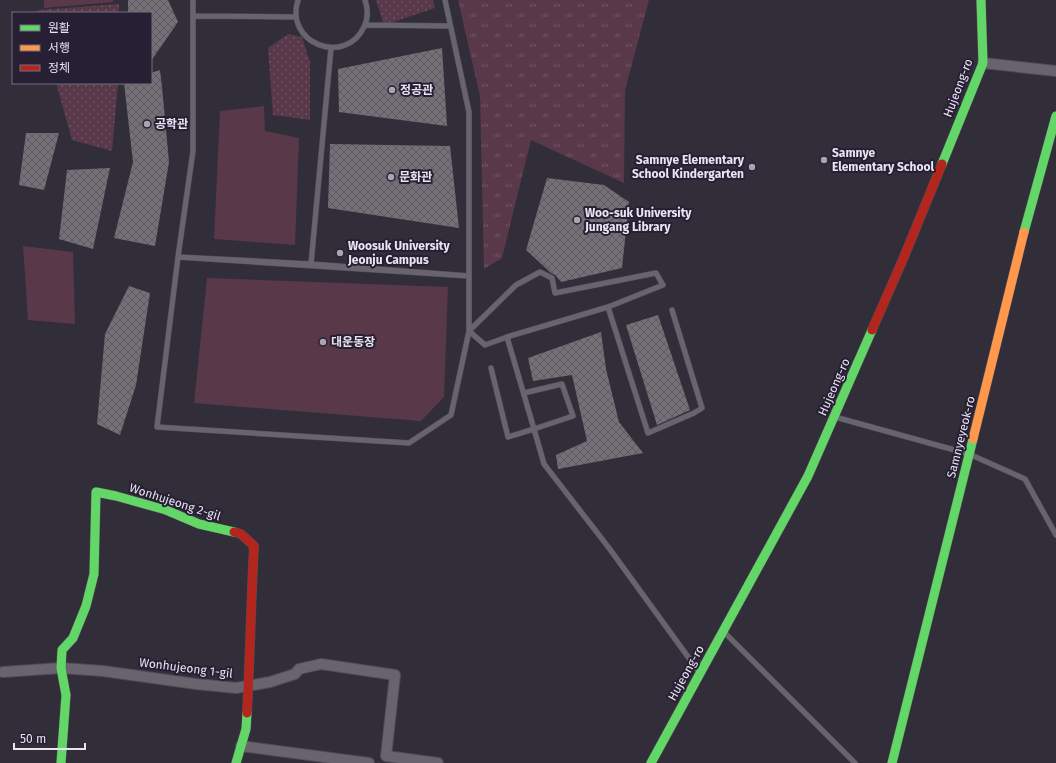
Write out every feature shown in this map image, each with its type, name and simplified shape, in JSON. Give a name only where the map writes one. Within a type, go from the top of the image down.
[{"type":"street","name":"Hujeong-ro","points":[[651,763],[808,476],[904,256],[983,63],[981,0]]},
{"type":"street","points":[[983,63],[1056,71]]},
{"type":"street","name":"Samnyeyeok-ro","points":[[892,763],[970,454],[1022,239],[1056,116]]},
{"type":"street","name":"Wonhujeong 2-gil","points":[[61,763],[66,695],[61,668],[62,650],[73,638],[86,606],[94,574],[96,492],[166,510],[199,524],[241,534],[254,546],[246,729],[236,763]]},
{"type":"street","name":"Wonhujeong 1-gil","points":[[3,672],[61,668],[103,671],[236,688],[270,682],[295,674],[298,669],[321,664],[395,675],[388,759],[438,763]]},
{"type":"street","points":[[241,746],[369,763]]},
{"type":"lane","points":[[193,0],[193,151],[157,427],[409,443],[451,415],[469,331],[469,112],[445,0]]},
{"type":"lane","points":[[298,0],[296,17],[304,35],[321,46],[331,48],[343,46],[354,40],[362,31],[367,14],[365,0]]},
{"type":"lane","points":[[193,16],[296,17]]},
{"type":"lane","points":[[365,25],[450,26]]},
{"type":"lane","points":[[311,264],[331,48]]},
{"type":"lane","points":[[178,257],[311,264],[469,276]]},
{"type":"lane","points":[[178,257],[469,276]]},
{"type":"lane","points":[[540,272],[552,278],[555,293],[656,273],[663,285],[608,306],[485,345],[469,331],[516,285],[540,272]]},
{"type":"lane","points":[[608,306],[648,433],[702,408],[672,310]]},
{"type":"lane","points":[[507,337],[544,464],[700,672]]},
{"type":"lane","points":[[491,368],[508,437],[573,416],[562,384],[524,394]]},
{"type":"lane","points":[[834,417],[970,454],[1025,479],[1056,535]]},
{"type":"lane","points":[[723,630],[855,763]]},
{"type":"green space","points":[[44,0],[113,0],[113,2],[44,8]]},
{"type":"green space","points":[[376,0],[433,0],[435,8],[384,25]]},
{"type":"green space","points":[[458,0],[649,0],[625,90],[624,183],[531,140],[502,258],[484,269],[480,96]]},
{"type":"green space","points":[[119,4],[119,12],[35,12],[39,10]]},
{"type":"green space","points":[[288,34],[302,37],[310,62],[310,120],[273,115],[268,48]]},
{"type":"green space","points":[[56,84],[118,84],[112,151],[72,140]]},
{"type":"green space","points":[[264,106],[265,131],[299,138],[295,245],[214,239],[220,111]]},
{"type":"green space","points":[[23,246],[73,252],[75,324],[28,320]]},
{"type":"green space","name":"대운동장","points":[[207,278],[448,287],[444,397],[421,421],[194,403]]},
{"type":"building","points":[[128,0],[168,0],[178,22],[152,60],[152,12],[128,12]]},
{"type":"building","name":"정공관","points":[[442,48],[447,126],[339,112],[338,69]]},
{"type":"building","name":"공학관","points":[[160,70],[169,162],[155,246],[114,238],[133,162],[124,84],[152,84],[152,73]]},
{"type":"building","points":[[26,133],[59,133],[44,190],[19,185]]},
{"type":"building","name":"문화관","points":[[330,144],[450,146],[459,228],[328,208]]},
{"type":"building","points":[[110,168],[93,249],[59,239],[67,170]]},
{"type":"building","points":[[547,178],[604,185],[629,202],[622,268],[561,282],[526,250]]},
{"type":"building","points":[[129,286],[150,293],[136,385],[120,435],[97,424],[105,334]]},
{"type":"building","points":[[658,315],[690,410],[657,425],[626,325]]},
{"type":"building","points":[[601,332],[606,369],[619,422],[643,453],[558,469],[556,455],[587,441],[572,375],[533,381],[528,358]]},
{"type":"traffic: fast","points":[[942,164],[983,63],[981,0]]},
{"type":"traffic: fast","points":[[1024,232],[1056,116]]},
{"type":"traffic: fast","points":[[651,763],[808,476],[872,330]]},
{"type":"traffic: fast","points":[[892,763],[973,439]]},
{"type":"traffic: fast","points":[[61,763],[66,695],[61,668],[62,650],[73,638],[86,606],[94,574],[96,492],[166,510],[199,524],[234,532]]},
{"type":"traffic: fast","points":[[236,763],[246,729],[247,713]]},
{"type":"traffic: slow","points":[[973,439],[1024,232]]},
{"type":"traffic: jam","points":[[872,330],[942,164]]},
{"type":"traffic: jam","points":[[234,532],[241,534],[254,546],[247,713]]},
{"type":"place","name":"정공관","points":[[392,90]]},
{"type":"place","name":"공학관","points":[[147,124]]},
{"type":"place","name":"Samnye Elementary School","points":[[824,160]]},
{"type":"place","name":"Samnye Elementary School Kindergarten","points":[[752,167]]},
{"type":"place","name":"문화관","points":[[391,177]]},
{"type":"place","name":"Woo-suk University Jungang Library","points":[[577,220]]},
{"type":"place","name":"Woosuk University Jeonju Campus","points":[[340,253]]},
{"type":"place","name":"대운동장","points":[[323,342]]}]
